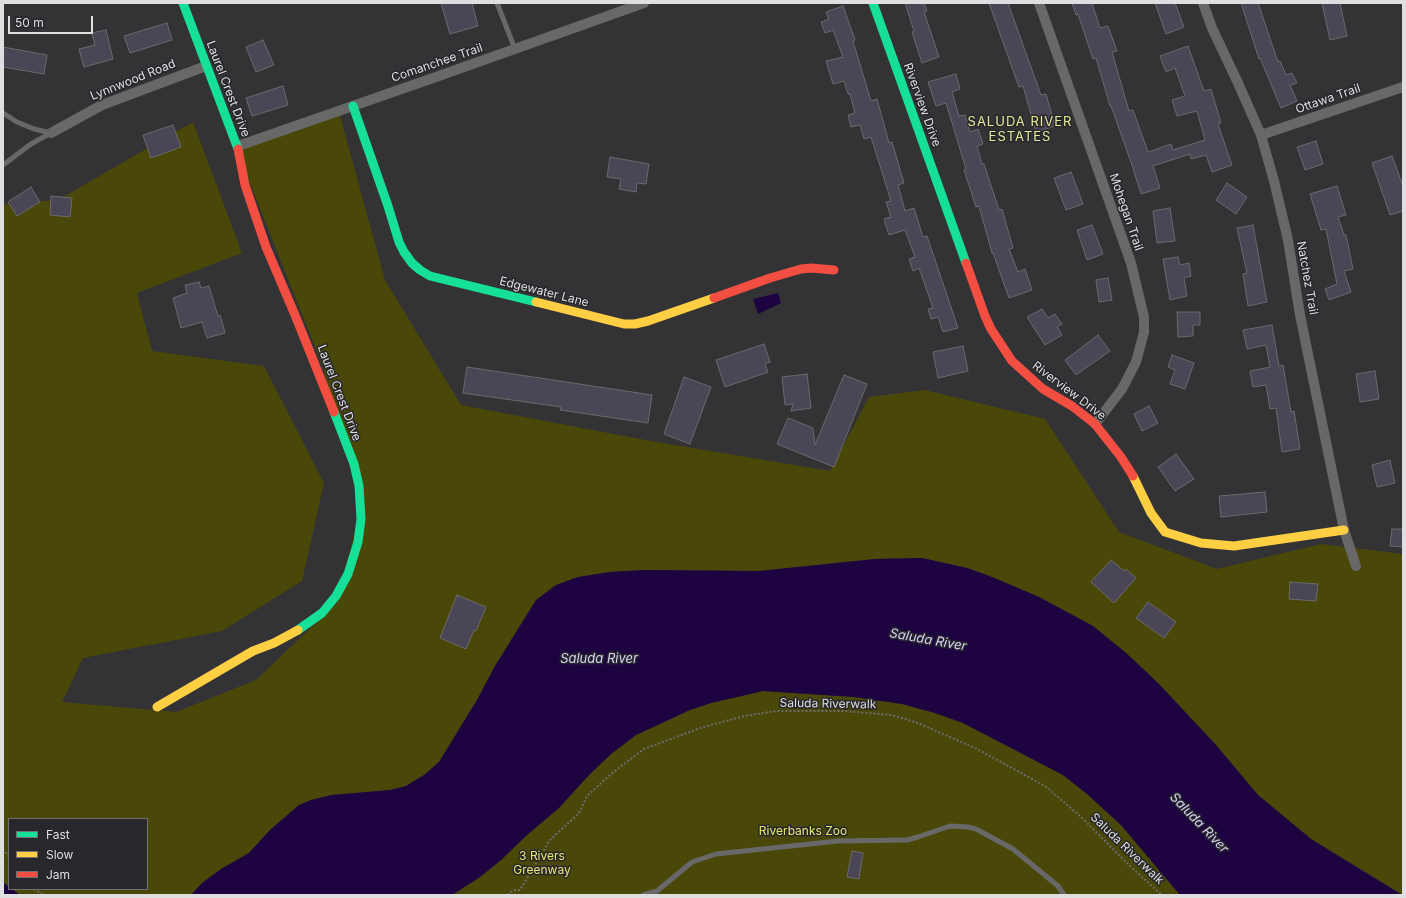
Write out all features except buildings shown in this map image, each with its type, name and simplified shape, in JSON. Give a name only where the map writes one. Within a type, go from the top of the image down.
[{"type":"street","name":"Laurel Crest Drive","points":[[157,707],[253,651],[274,643],[304,627],[330,605],[342,586],[352,564],[358,542],[361,508],[359,486],[354,464],[295,315],[266,247],[245,185],[238,146],[183,3]]},
{"type":"street","name":"Comanchee Trail","points":[[238,146],[515,49],[633,5],[644,3]]},
{"type":"street","name":"Riverview Drive","points":[[873,3],[984,316],[1012,361],[1043,389],[1072,406],[1095,424],[1108,438],[1135,480],[1151,513],[1165,532],[1200,543],[1234,546],[1344,530]]},
{"type":"street","name":"Mohegan Trail","points":[[1039,3],[1131,263],[1144,317],[1144,332],[1136,362],[1122,389],[1095,424]]},
{"type":"street","name":"Natchez Trail","points":[[1203,3],[1212,28],[1261,135],[1274,181],[1288,240],[1302,322],[1344,530],[1356,566]]},
{"type":"street","name":"Lynnwood Road","points":[[51,133],[102,105],[206,66]]},
{"type":"street","name":"Ottawa Trail","points":[[1261,135],[1403,87]]},
{"type":"street","name":"Edgewater Lane","points":[[353,106],[399,242],[404,252],[412,262],[420,270],[430,276],[613,322],[630,324],[648,321],[770,278],[801,269],[812,268],[834,270]]},
{"type":"lane","points":[[497,3],[515,49]]},
{"type":"lane","points":[[3,113],[17,122],[34,129],[51,133]]},
{"type":"lane","points":[[3,165],[31,144],[51,133]]},
{"type":"lane","points":[[643,895],[657,891],[692,862],[716,854],[838,842],[907,840],[950,826],[976,829],[1013,849],[1058,886],[1064,895]]},
{"type":"path","name":"Saluda Riverwalk","points":[[508,895],[514,890],[520,890],[550,840],[579,813],[587,796],[611,774],[644,749],[703,727],[745,716],[776,711],[843,711],[892,715],[918,723],[977,749],[1045,786],[1080,816],[1133,869],[1162,895]]},
{"type":"path","points":[[35,890],[44,895]]},
{"type":"green space","points":[[339,112],[385,280],[461,405],[640,439],[830,471],[869,397],[925,390],[1045,419],[1119,532],[1217,569],[1321,544],[1403,554],[1403,895],[1311,839],[1258,795],[1216,745],[1158,683],[1136,662],[1093,626],[1039,597],[992,577],[967,568],[922,558],[875,559],[759,571],[644,570],[610,572],[578,577],[556,585],[536,600],[495,666],[477,700],[439,762],[424,775],[406,786],[390,790],[332,795],[311,800],[299,805],[270,830],[249,853],[221,869],[202,883],[191,895],[20,895],[13,890],[148,890],[148,818],[8,818],[8,886],[3,882],[3,204],[58,200],[193,122],[242,253],[137,293],[152,351],[264,366],[324,483],[302,581],[222,631],[83,658],[62,702],[176,712],[256,680],[337,603],[361,506],[323,367],[234,143]]},
{"type":"green space","points":[[763,691],[854,697],[902,704],[935,713],[963,723],[1063,775],[1087,794],[1121,825],[1180,895],[452,895],[480,877],[501,860],[611,754],[636,735],[690,710],[711,703]]},
{"type":"water","points":[[778,293],[781,303],[758,314],[753,299]]},
{"type":"water","name":"Saluda River","points":[[922,558],[967,568],[992,577],[1039,597],[1093,626],[1125,652],[1158,683],[1216,745],[1258,795],[1311,839],[1402,895],[1180,895],[1121,825],[1087,794],[1063,775],[963,723],[935,713],[902,704],[854,697],[763,691],[711,703],[690,710],[636,735],[611,754],[590,774],[559,808],[527,835],[501,860],[480,877],[452,895],[191,895],[202,883],[221,869],[249,853],[270,830],[299,805],[311,800],[332,795],[390,790],[406,786],[424,775],[439,762],[477,700],[495,666],[536,600],[556,585],[578,577],[610,572],[644,570],[759,571],[875,559]]},
{"type":"water","points":[[3,882],[8,886],[8,890],[13,890],[20,895],[3,895]]},
{"type":"traffic: fast","points":[[183,3],[238,149]]},
{"type":"traffic: fast","points":[[873,3],[966,263]]},
{"type":"traffic: fast","points":[[353,106],[399,242],[412,263],[430,276],[536,302]]},
{"type":"traffic: fast","points":[[298,630],[322,613],[336,596],[348,574],[358,542],[361,519],[359,486],[354,464],[334,412]]},
{"type":"traffic: slow","points":[[536,302],[624,324],[635,324],[648,321],[714,298]]},
{"type":"traffic: slow","points":[[1133,476],[1151,513],[1165,532],[1201,543],[1234,546],[1344,530]]},
{"type":"traffic: slow","points":[[157,707],[253,651],[274,643],[298,630]]},
{"type":"traffic: jam","points":[[238,149],[245,185],[266,247],[334,412]]},
{"type":"traffic: jam","points":[[966,263],[991,329],[1012,361],[1043,389],[1072,406],[1095,424],[1121,457],[1133,476]]},
{"type":"traffic: jam","points":[[714,298],[770,278],[801,269],[811,268],[834,270]]},
{"type":"district","name":"SALUDA RIVER ESTATES","points":[[1020,130]]},
{"type":"park label","name":"Riverbanks Zoo","points":[[803,831]]},
{"type":"park label","name":"3 Rivers Greenway","points":[[542,863]]}]
